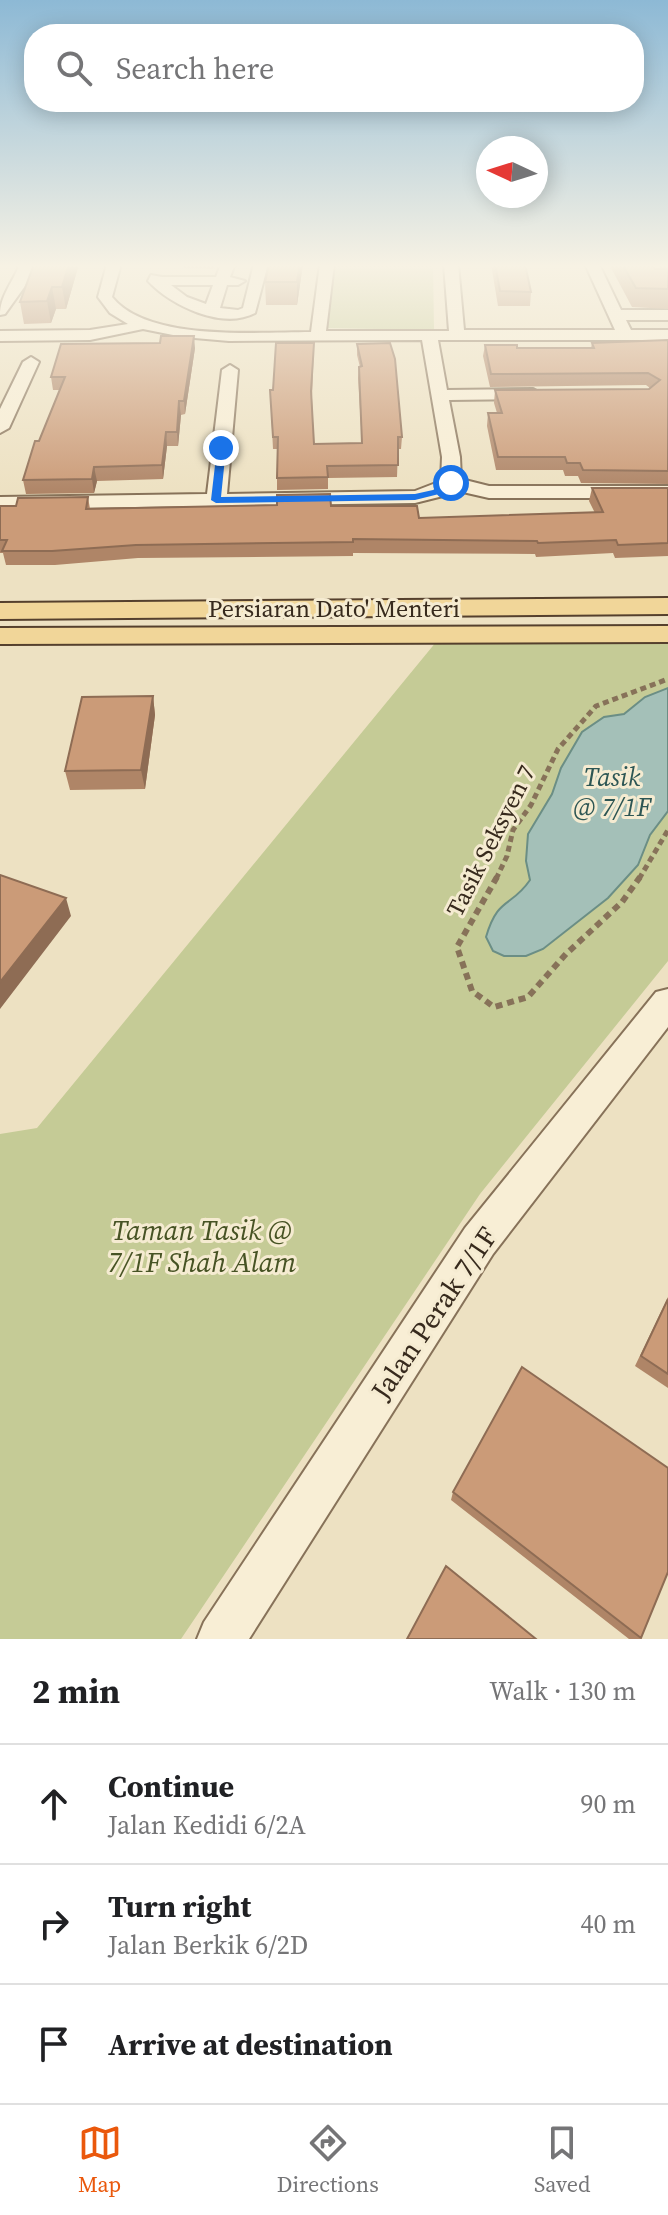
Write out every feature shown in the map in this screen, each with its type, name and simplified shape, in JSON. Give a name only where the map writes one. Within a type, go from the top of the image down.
[{"type":"main road","name":"Persiaran Dato' Menteri","points":[[0,611],[668,606]]},
{"type":"main road","name":"Persiaran Dato' Menteri","points":[[0,636],[668,634]]},
{"type":"street","points":[[430,340],[451,457],[451,483]]},
{"type":"street","points":[[0,428],[31,362]]},
{"type":"street","points":[[216,500],[230,370]]},
{"type":"street","points":[[439,395],[550,393]]},
{"type":"street","points":[[0,503],[415,497],[436,492],[451,483],[489,492],[668,492]]},
{"type":"street","name":"Jalan Perak 7/1F","points":[[221,1639],[479,1241],[668,1002]]},
{"type":"path","name":"Tasik Seksyen 7","points":[[668,679],[596,706],[558,749],[531,805],[513,830],[507,856],[489,895],[457,947],[472,991],[494,1007],[528,997],[566,954],[622,902],[655,856],[668,830]]},
{"type":"green space","name":"Taman Tasik @ 7/1F Shah Alam","points":[[668,635],[668,961],[480,1194],[181,1639],[0,1639],[0,1134],[37,1128],[441,636]]},
{"type":"water","name":"Tasik @ 7/1F","points":[[668,688],[668,811],[650,835],[638,865],[608,898],[543,949],[526,956],[504,956],[493,951],[486,937],[491,924],[500,908],[530,880],[526,861],[528,834],[552,794],[561,768],[582,732],[604,717],[624,714],[645,697]]},
{"type":"building","points":[[160,340],[193,340],[184,401],[179,401],[177,432],[166,432],[162,465],[94,467],[92,479],[23,480],[35,441],[39,441],[65,377],[51,377],[61,344],[160,343]]},
{"type":"building","points":[[668,340],[668,471],[583,470],[580,463],[567,463],[565,457],[498,457],[488,413],[502,413],[495,390],[649,389],[660,380],[648,373],[491,374],[485,345],[594,348],[592,343]]},
{"type":"building","points":[[276,343],[314,343],[311,391],[314,444],[362,443],[359,367],[362,366],[357,344],[390,343],[395,359],[402,437],[398,437],[398,465],[327,466],[328,477],[277,478],[278,437],[273,437],[270,390],[273,390]]},
{"type":"building","points":[[592,488],[668,488],[668,543],[618,545],[616,540],[538,543],[353,539],[353,542],[136,545],[2,551],[7,540],[0,540],[0,506],[16,506],[18,498],[88,497],[86,509],[277,505],[277,495],[330,494],[331,506],[417,506],[419,518],[603,512]]},
{"type":"building","points":[[153,696],[141,770],[65,771],[82,697]]},
{"type":"building","points":[[0,875],[66,898],[0,982]]},
{"type":"building","points":[[668,1299],[668,1374],[641,1356]]},
{"type":"building","points":[[522,1367],[668,1468],[668,1572],[641,1638],[453,1492]]},
{"type":"building","points":[[446,1566],[536,1639],[407,1639]]},
{"type":"route","points":[[221,448],[216,500],[415,497],[436,492],[451,483]]}]
